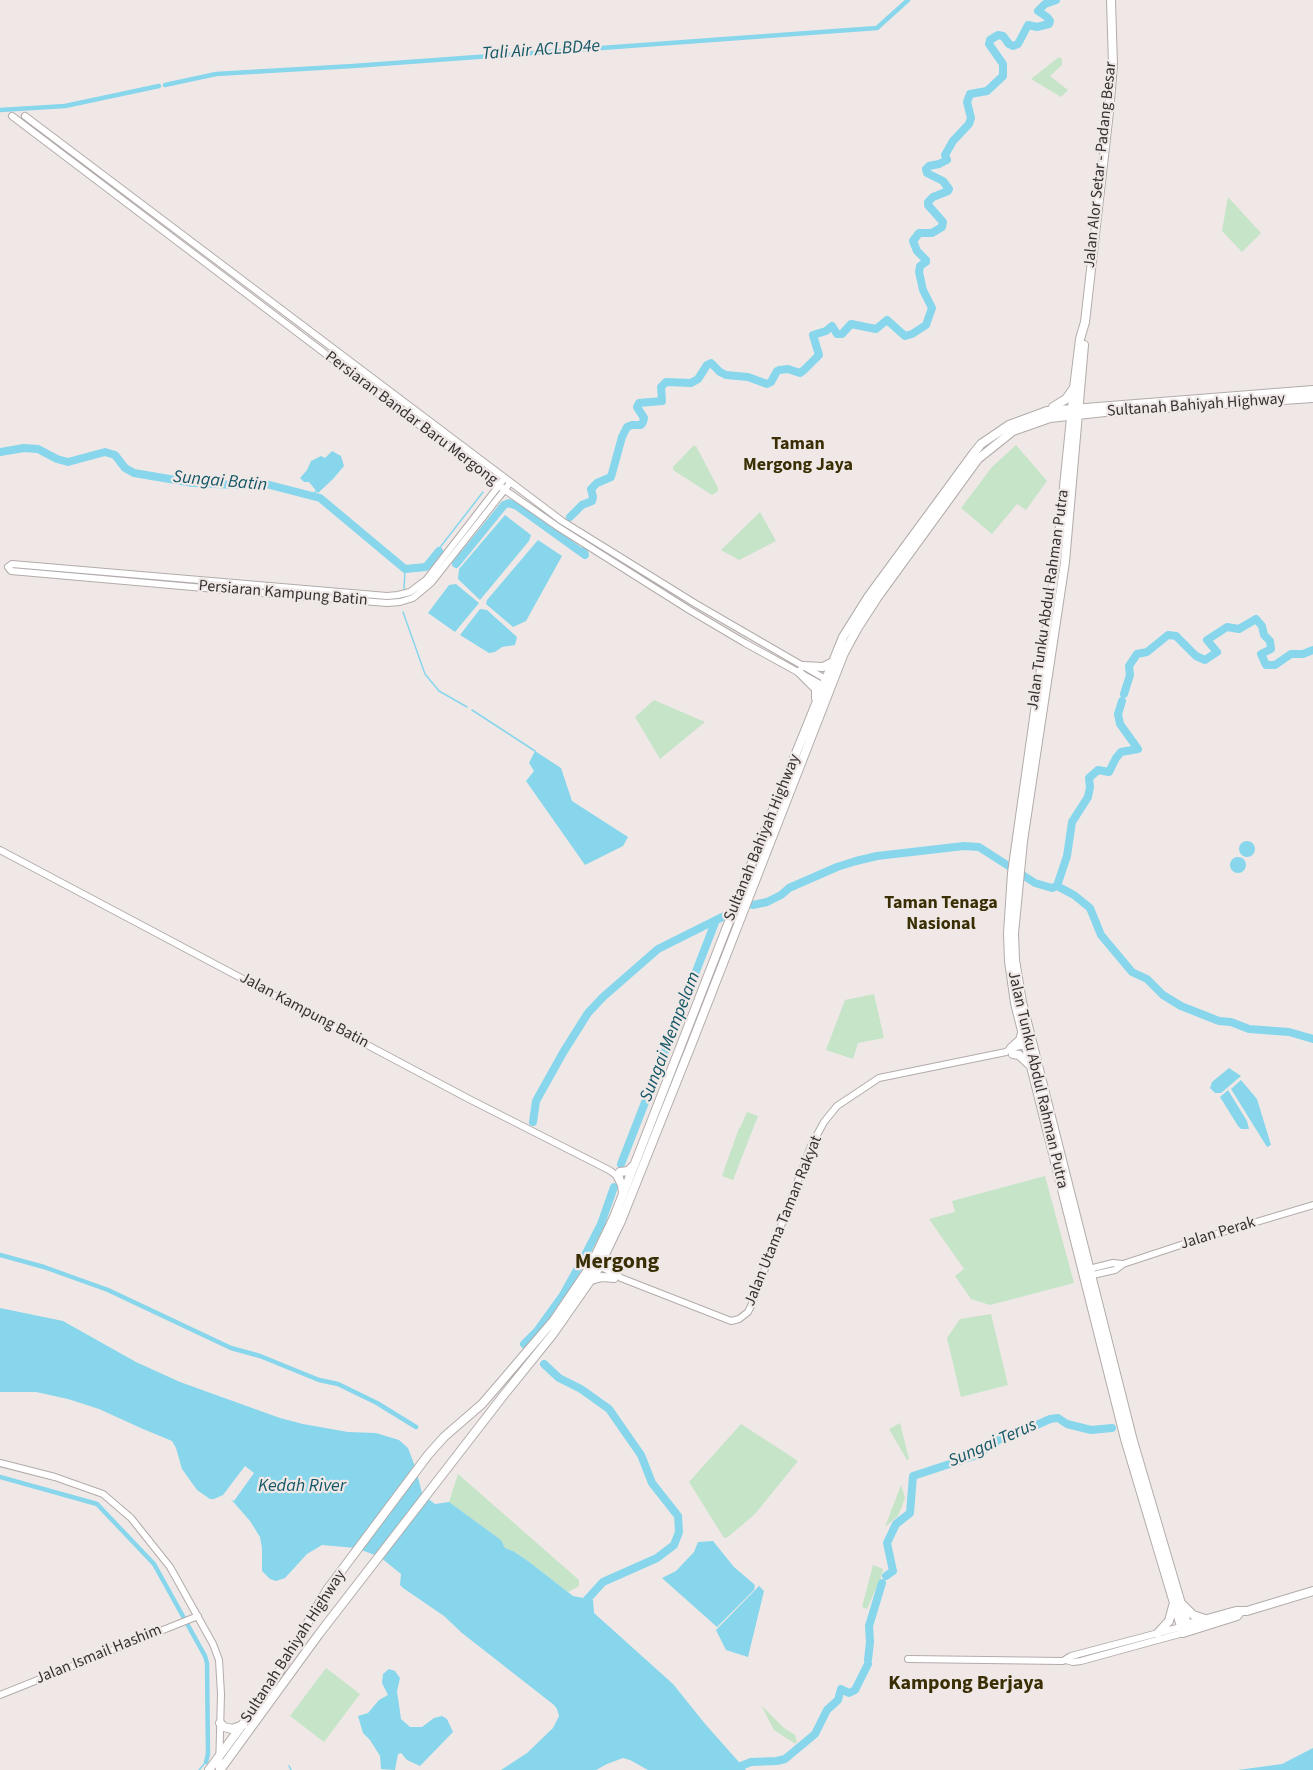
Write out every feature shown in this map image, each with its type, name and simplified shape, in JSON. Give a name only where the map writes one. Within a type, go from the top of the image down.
[{"type":"main road","name":"Jalan Alor Setar - Padang Besar","points":[[1077,388],[1080,339],[1113,65],[1110,0]]},
{"type":"main road","points":[[1077,388],[1087,402],[1097,409],[1083,421],[1073,435],[1063,422],[1048,414],[1077,388]]},
{"type":"main road","name":"Jalan Tunku Abdul Rahman Putra","points":[[1077,388],[1065,562],[1021,865],[1016,875],[1009,961],[1013,993],[1022,1032],[1031,1047],[1032,1069],[1185,1629]]},
{"type":"main road","name":"Sultanah Bahiyah Highway","points":[[539,1345],[567,1304],[605,1256],[633,1180],[704,1013],[828,685],[833,662],[843,637],[868,597],[972,454],[981,444],[1009,425],[1048,414],[1237,395],[1313,390]]},
{"type":"main road","name":"Sultanah Bahiyah Highway","points":[[1227,396],[1313,398]]},
{"type":"main road","name":"Sultanah Bahiyah Highway","points":[[539,1345],[591,1280],[623,1195],[633,1180],[635,1165],[814,709],[857,629],[978,459],[1013,431],[1048,414]]},
{"type":"main road","name":"Jalan Tunku Abdul Rahman Putra","points":[[1073,435],[1014,859],[1016,875],[1014,933],[1015,960],[1031,1047],[1086,1273]]},
{"type":"main road","points":[[801,669],[823,667],[833,662]]},
{"type":"main road","points":[[801,669],[816,689],[814,709]]},
{"type":"main road","points":[[695,1009],[704,1013]]},
{"type":"main road","points":[[1022,1032],[1020,1040],[1010,1051],[1026,1059],[1032,1069]]},
{"type":"main road","points":[[623,1195],[619,1175],[635,1165]]},
{"type":"main road","points":[[605,1256],[606,1265],[617,1277]]},
{"type":"main road","points":[[591,1280],[617,1277]]},
{"type":"main road","points":[[528,1358],[539,1345]]},
{"type":"main road","name":"Sultanah Bahiyah Highway","points":[[209,1770],[219,1758],[224,1744],[244,1724],[271,1686],[327,1590],[428,1455],[528,1358]]},
{"type":"main road","name":"Sultanah Bahiyah Highway","points":[[219,1770],[528,1358]]},
{"type":"main road","points":[[1185,1629],[1205,1619],[1240,1612],[1313,1591]]},
{"type":"main road","points":[[1158,1633],[1169,1622],[1177,1602],[1189,1612],[1205,1619]]},
{"type":"main road","points":[[1185,1629],[1237,1616],[1240,1612]]},
{"type":"main road","points":[[220,1723],[232,1730],[244,1724]]},
{"type":"main road","points":[[224,1744],[240,1742]]},
{"type":"street","name":"Persiaran Bandar Baru Mergong","points":[[12,116],[499,486],[558,527],[744,643],[801,669]]},
{"type":"street","name":"Persiaran Bandar Baru Mergong","points":[[25,116],[562,521],[828,685]]},
{"type":"street","name":"Persiaran Kampung Batin","points":[[507,481],[505,490],[431,583],[413,598],[400,602],[387,603],[261,593],[11,568],[398,595],[410,592],[426,580],[499,486],[507,481]]},
{"type":"street","name":"Jalan Kampung Batin","points":[[0,850],[469,1099],[633,1180]]},
{"type":"street","name":"Jalan Utama Taman Rakyat","points":[[595,1267],[731,1321],[740,1319],[751,1306],[811,1146],[824,1122],[837,1106],[879,1078],[1031,1047]]},
{"type":"street","name":"Jalan Perak","points":[[1086,1273],[1115,1270],[1123,1264],[1313,1205]]},
{"type":"street","points":[[0,1462],[96,1490],[131,1518],[164,1558],[198,1616],[219,1660],[220,1723],[224,1744]]},
{"type":"street","name":"Jalan Ismail Hashim","points":[[0,1695],[198,1616]]},
{"type":"street","points":[[908,1659],[1081,1661],[1158,1633],[1185,1629]]},
{"type":"street","points":[[1106,1651],[1185,1629]]},
{"type":"street","points":[[219,1758],[219,1770]]},
{"type":"green space","points":[[1059,57],[1062,59],[1062,65],[1050,76],[1068,90],[1061,97],[1031,79]]},
{"type":"green space","points":[[1228,197],[1261,233],[1242,252],[1222,231]]},
{"type":"green space","points":[[1016,445],[1047,481],[1026,510],[1017,504],[992,534],[961,508],[992,467]]},
{"type":"green space","points":[[693,446],[696,446],[718,488],[718,491],[712,495],[673,470],[673,467]]},
{"type":"green space","points":[[760,512],[776,541],[739,560],[721,550]]},
{"type":"green space","points":[[654,700],[705,722],[660,759],[635,717]]},
{"type":"green space","points":[[874,994],[884,1038],[858,1043],[853,1059],[826,1050],[845,1000]]},
{"type":"green space","points":[[747,1112],[758,1116],[733,1180],[722,1176]]},
{"type":"green space","points":[[1045,1176],[1074,1283],[990,1305],[971,1299],[955,1276],[964,1269],[929,1219],[955,1212],[952,1201]]},
{"type":"green space","points":[[991,1314],[1008,1385],[961,1397],[947,1338],[960,1319]]},
{"type":"green space","points":[[900,1423],[909,1459],[907,1460],[889,1429]]},
{"type":"green space","points":[[741,1424],[798,1461],[755,1514],[724,1538],[689,1482]]},
{"type":"green space","points":[[458,1474],[579,1580],[579,1586],[568,1592],[528,1561],[505,1548],[501,1540],[449,1502]]},
{"type":"green space","points":[[901,1485],[905,1498],[898,1516],[885,1527]]},
{"type":"green space","points":[[873,1565],[883,1569],[867,1609],[862,1607]]},
{"type":"green space","points":[[326,1668],[360,1694],[324,1742],[290,1716]]},
{"type":"green space","points":[[761,1705],[784,1728],[795,1735],[797,1743],[774,1730]]},
{"type":"water","points":[[332,451],[341,456],[344,466],[318,493],[309,482],[304,482],[300,478],[311,461],[321,456],[325,458]]},
{"type":"water","points":[[505,515],[531,535],[529,541],[480,600],[458,579],[459,569]]},
{"type":"water","points":[[538,540],[562,556],[526,621],[513,627],[486,604],[487,600]]},
{"type":"water","points":[[456,584],[479,603],[455,632],[428,613],[449,585]]},
{"type":"water","points":[[480,609],[487,610],[517,637],[515,645],[502,647],[489,653],[460,635]]},
{"type":"water","points":[[535,751],[561,768],[572,801],[628,837],[623,846],[585,865],[526,781],[534,771],[529,763]]},
{"type":"water","points":[[1247,841],[1253,843],[1255,849],[1253,855],[1247,857],[1241,855],[1239,849],[1241,843]]},
{"type":"water","points":[[1238,857],[1244,859],[1246,865],[1244,871],[1238,873],[1232,871],[1230,865],[1232,859]]},
{"type":"water","points":[[1229,1068],[1241,1076],[1221,1093],[1215,1093],[1210,1088],[1212,1082]]},
{"type":"water","points":[[1241,1080],[1257,1099],[1271,1145],[1267,1147],[1231,1089]]},
{"type":"water","points":[[1228,1090],[1247,1121],[1249,1129],[1241,1129],[1238,1126],[1220,1097]]},
{"type":"water","name":"Kedah River","points":[[0,1308],[63,1321],[136,1362],[180,1382],[280,1418],[348,1432],[376,1433],[399,1440],[408,1448],[422,1493],[426,1497],[435,1504],[449,1502],[501,1540],[505,1548],[528,1561],[573,1596],[593,1600],[594,1613],[673,1684],[746,1770],[648,1770],[623,1758],[596,1770],[501,1770],[527,1753],[553,1728],[559,1716],[554,1705],[462,1633],[444,1616],[403,1588],[400,1585],[401,1574],[380,1557],[356,1548],[322,1545],[307,1554],[285,1578],[276,1581],[270,1579],[262,1571],[260,1537],[250,1521],[229,1497],[223,1495],[210,1499],[197,1490],[182,1469],[172,1441],[99,1409],[68,1399],[36,1392],[0,1392]]},
{"type":"water","points":[[713,1541],[734,1567],[755,1585],[754,1590],[717,1627],[662,1578],[676,1571],[694,1552],[698,1542]]},
{"type":"water","points":[[759,1586],[764,1591],[748,1657],[726,1650],[716,1630]]},
{"type":"water","points":[[389,1669],[395,1671],[400,1678],[397,1691],[401,1719],[410,1727],[422,1727],[434,1718],[442,1716],[447,1719],[453,1732],[420,1766],[407,1760],[401,1753],[398,1754],[395,1770],[381,1769],[380,1756],[363,1733],[358,1716],[368,1713],[379,1700],[388,1695],[382,1683],[383,1674]]},
{"type":"water","points":[[1313,1748],[1313,1770],[1238,1770],[1282,1764]]},
{"type":"pier","points":[[245,1466],[254,1473],[234,1501],[223,1495]]},
{"type":"waterway","name":"Tali Air ACLBD4e","points":[[165,85],[216,74],[877,28],[908,0]]},
{"type":"waterway","points":[[570,517],[582,505],[592,501],[591,489],[597,483],[611,477],[627,427],[641,425],[643,422],[644,418],[637,407],[639,403],[662,401],[661,387],[666,382],[691,383],[698,379],[707,365],[711,363],[726,375],[748,377],[767,384],[779,370],[788,369],[800,373],[804,370],[819,355],[813,335],[826,331],[832,326],[837,334],[842,334],[851,324],[876,329],[887,320],[905,336],[926,325],[932,308],[923,290],[919,272],[920,266],[926,260],[917,251],[913,241],[919,233],[932,233],[942,227],[943,222],[928,202],[949,189],[943,181],[927,173],[926,169],[947,160],[945,155],[953,141],[969,124],[971,118],[967,102],[970,94],[987,91],[1003,76],[1003,64],[989,44],[990,40],[998,35],[1003,36],[1013,46],[1018,44],[1028,25],[1037,27],[1049,24],[1047,17],[1038,11],[1045,4],[1056,0]]},
{"type":"waterway","name":"Tali Air ACLBD4e","points":[[0,110],[65,106],[159,86]]},
{"type":"waterway","name":"Sungai Batin","points":[[0,452],[24,448],[38,449],[68,462],[105,452],[115,455],[125,468],[134,473],[193,483],[236,485],[262,483],[320,498],[405,569],[426,567],[439,551]]},
{"type":"waterway","name":"Sungai Batin","points":[[312,496],[317,490]]},
{"type":"waterway","points":[[438,550],[483,492]]},
{"type":"waterway","points":[[456,564],[504,505],[509,503],[517,506],[585,555],[584,551]]},
{"type":"waterway","points":[[404,590],[405,569]]},
{"type":"waterway","points":[[403,612],[425,674],[439,691],[467,707]]},
{"type":"waterway","points":[[1124,694],[1130,675],[1129,666],[1137,654],[1147,652],[1168,635],[1176,636],[1196,656],[1205,660],[1217,652],[1207,640],[1227,627],[1239,629],[1256,619],[1262,626],[1264,635],[1270,641],[1271,649],[1261,654],[1266,665],[1275,665],[1291,654],[1303,654],[1313,650]]},
{"type":"waterway","points":[[1057,886],[1067,856],[1072,822],[1088,797],[1089,778],[1098,770],[1109,772],[1121,752],[1138,749],[1120,724],[1118,714],[1122,701]]},
{"type":"waterway","points":[[472,710],[535,751]]},
{"type":"waterway","name":"Sungai Mempelam","points":[[753,905],[767,902],[789,888],[856,861],[877,856],[964,846],[979,847],[1035,883],[1052,888],[1057,886]]},
{"type":"waterway","points":[[1057,886],[1074,895],[1090,908],[1101,935],[1132,972],[1147,979],[1163,995],[1181,1006],[1219,1021],[1231,1022],[1249,1029],[1289,1032],[1313,1039]]},
{"type":"waterway","name":"Sungai Mempelam","points":[[621,1164],[716,920],[727,915]]},
{"type":"waterway","points":[[533,1122],[536,1101],[588,1013],[658,949],[716,920]]},
{"type":"waterway","name":"Sungai Mempelam","points":[[526,1346],[524,1344],[537,1331],[563,1295],[582,1261],[601,1224],[614,1187]]},
{"type":"waterway","points":[[0,1255],[44,1267],[108,1290],[231,1348],[260,1356],[319,1380],[338,1384],[377,1403],[416,1427]]},
{"type":"waterway","name":"Sungai Mempelam","points":[[544,1364],[559,1378],[581,1389],[609,1409],[641,1455],[652,1483],[678,1516],[679,1532],[674,1545],[657,1558],[603,1582],[582,1605]]},
{"type":"waterway","name":"Sungai Terus","points":[[886,1576],[893,1571],[887,1543],[896,1524],[910,1513],[913,1476],[977,1455],[1003,1437],[1050,1419],[1058,1418],[1067,1424],[1091,1430],[1112,1428]]},
{"type":"waterway","points":[[0,1477],[97,1504],[154,1564],[207,1663],[208,1754],[206,1762]]},
{"type":"waterway","name":"Sungai Terus","points":[[868,1660],[869,1626],[882,1583]]},
{"type":"waterway","name":"Sungai Terus","points":[[731,1770],[751,1762],[785,1759],[815,1734],[827,1710],[838,1700],[841,1689],[849,1693],[855,1690],[868,1664]]},
{"type":"waterway","points":[[199,1770],[206,1762]]},
{"type":"waterway","points":[[289,1766],[291,1770]]},
{"type":"district","name":"Taman Mergong Jaya","points":[[798,455]]},
{"type":"district","name":"Taman Tenaga Nasional","points":[[941,914]]},
{"type":"district","name":"Mergong","points":[[617,1263]]},
{"type":"district","name":"Kampong Berjaya","points":[[966,1685]]}]
